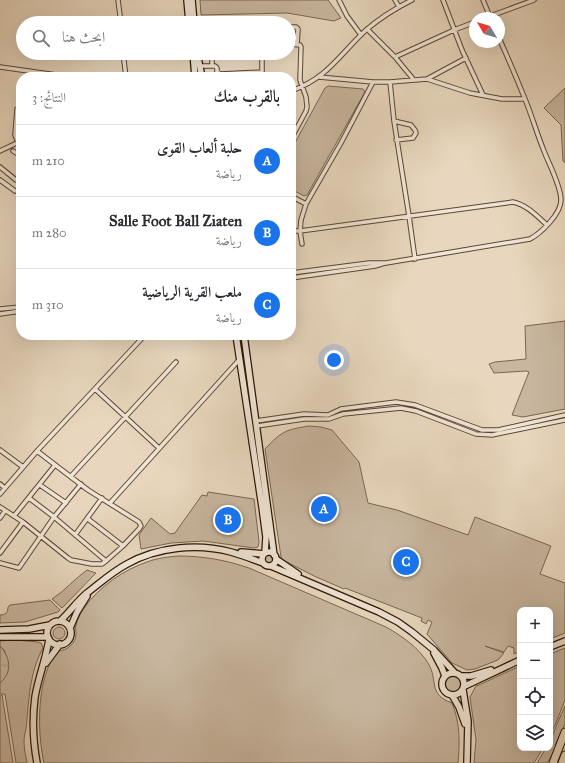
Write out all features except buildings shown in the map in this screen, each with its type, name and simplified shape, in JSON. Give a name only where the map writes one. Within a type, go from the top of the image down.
[{"type":"highway","points":[[553,763],[565,732]]},
{"type":"highway","points":[[562,763],[565,755]]},
{"type":"street","points":[[118,0],[120,16]]},
{"type":"street","points":[[187,0],[188,16]]},
{"type":"street","points":[[192,0],[193,16]]},
{"type":"street","points":[[339,0],[347,16],[361,35]]},
{"type":"street","points":[[395,0],[399,7]]},
{"type":"street","points":[[296,89],[328,71],[367,29],[412,0]]},
{"type":"street","points":[[443,0],[454,30],[483,95]]},
{"type":"street","points":[[483,0],[488,12]]},
{"type":"street","points":[[503,12],[534,0]]},
{"type":"street","points":[[395,57],[469,24]]},
{"type":"street","points":[[296,27],[298,29],[297,45],[301,47],[300,80],[306,97],[307,106],[306,111],[296,130]]},
{"type":"street","points":[[367,29],[395,57],[414,80]]},
{"type":"street","points":[[296,272],[369,263],[386,263],[530,239],[547,225],[556,213],[561,199],[554,174],[503,48]]},
{"type":"street","points":[[427,79],[466,58]]},
{"type":"street","points":[[124,60],[125,72]]},
{"type":"street","points":[[195,72],[196,60]]},
{"type":"street","points":[[198,60],[201,72]]},
{"type":"street","points":[[212,60],[212,65]]},
{"type":"street","points":[[262,60],[262,72]]},
{"type":"street","points":[[200,66],[216,66],[218,72]]},
{"type":"street","points":[[0,67],[27,72]]},
{"type":"street","points":[[319,77],[373,82],[427,79],[470,93],[502,99],[525,99]]},
{"type":"street","points":[[302,244],[300,232],[301,220],[306,204],[341,143],[373,82]]},
{"type":"street","points":[[390,82],[396,140],[409,216],[414,259]]},
{"type":"street","points":[[394,121],[411,126],[416,133],[413,138],[396,140]]},
{"type":"street","points":[[16,122],[16,137]]},
{"type":"street","points":[[0,151],[16,143]]},
{"type":"street","points":[[0,167],[16,180]]},
{"type":"street","points":[[0,180],[15,191]]},
{"type":"street","points":[[296,199],[306,204]]},
{"type":"street","points":[[296,232],[513,202],[519,203],[528,208],[547,225]]},
{"type":"street","points":[[296,277],[378,266],[386,263]]},
{"type":"street","points":[[0,309],[16,307]]},
{"type":"street","points":[[0,314],[16,312]]},
{"type":"street","points":[[0,494],[36,451],[140,340]]},
{"type":"street","points":[[237,340],[264,522],[266,541],[265,554],[262,557],[263,563]]},
{"type":"street","points":[[245,340],[275,557],[274,564],[271,566]]},
{"type":"street","points":[[110,503],[240,359]]},
{"type":"street","points":[[71,476],[176,362]]},
{"type":"street","points":[[95,390],[159,448]]},
{"type":"street","points":[[257,424],[304,414],[328,415],[341,409],[396,402],[415,405],[465,425],[482,430],[498,430],[565,415]]},
{"type":"street","points":[[257,424],[304,419],[329,419],[343,414],[396,408],[416,411],[472,433],[484,436],[565,420]]},
{"type":"street","points":[[0,450],[23,467]]},
{"type":"street","points":[[0,507],[23,522],[71,560],[96,565],[106,561],[139,529],[140,524],[36,451]]},
{"type":"street","points":[[14,516],[55,465]]},
{"type":"street","points":[[0,484],[5,488]]},
{"type":"street","points":[[0,563],[19,568],[54,517],[81,484]]},
{"type":"street","points":[[40,485],[66,503]]},
{"type":"street","points":[[29,498],[106,561]]},
{"type":"street","points":[[75,535],[102,498]]},
{"type":"street","points":[[0,518],[5,511]]},
{"type":"street","points":[[88,519],[123,546]]},
{"type":"street","points":[[0,553],[23,522]]},
{"type":"street","points":[[60,621],[90,590],[126,564],[156,552],[173,549],[198,547],[232,552],[265,554],[270,552],[306,580]]},
{"type":"street","points":[[232,552],[306,580],[380,612],[412,632],[440,656],[455,673],[461,676],[471,676],[503,668]]},
{"type":"street","points":[[0,637],[49,638],[56,644],[63,644],[69,639],[71,632],[70,628],[78,610],[90,590]]},
{"type":"street","points":[[0,630],[50,625],[54,622],[60,621],[66,623],[70,628]]},
{"type":"street","points":[[37,763],[33,728],[35,697],[49,638],[48,630],[50,625]]},
{"type":"street","points":[[553,646],[564,641]]},
{"type":"street","points":[[42,668],[60,644]]},
{"type":"street","points":[[430,648],[445,676]]},
{"type":"street","points":[[455,673],[450,673],[445,676],[442,687],[446,693],[452,695],[458,694],[464,688],[517,661]]},
{"type":"street","points":[[461,676],[464,680],[467,712],[468,763]]},
{"type":"street","points":[[452,695],[459,707],[467,728]]},
{"type":"green space","points":[[200,0],[328,0],[341,18],[334,21],[287,13],[201,15]]},
{"type":"green space","points":[[328,86],[363,89],[365,92],[307,195],[304,196],[296,192],[296,141],[325,88]]},
{"type":"green space","points":[[565,88],[565,163],[563,161],[561,125],[544,108]]},
{"type":"green space","points":[[565,321],[565,409],[523,417],[512,415],[529,372],[494,373],[489,364],[526,359],[525,326]]},
{"type":"green space","points":[[309,426],[332,430],[359,462],[368,503],[397,510],[468,535],[475,517],[551,546],[540,574],[565,583],[565,633],[553,638],[553,607],[517,607],[517,652],[514,654],[514,648],[508,646],[504,652],[485,646],[504,653],[498,660],[475,669],[467,670],[452,663],[427,634],[432,622],[428,620],[426,624],[421,621],[422,618],[345,588],[344,589],[283,560],[281,557],[265,449],[284,432]]},
{"type":"green space","points":[[208,492],[254,499],[259,542],[258,547],[254,548],[203,541],[171,543],[141,549],[139,535],[151,518],[170,534],[175,533],[202,495],[207,496]]},
{"type":"green space","points":[[267,554],[271,554],[273,555],[273,563],[267,564],[264,561],[264,557]]},
{"type":"green space","points":[[178,556],[214,559],[249,568],[386,627],[404,638],[420,652],[428,663],[433,676],[436,691],[444,699],[452,703],[457,717],[459,732],[458,763],[44,763],[40,736],[40,705],[42,689],[51,662],[58,651],[65,650],[73,643],[76,637],[76,627],[79,616],[84,608],[104,586],[138,565],[162,558]]},
{"type":"green space","points":[[87,570],[96,573],[62,608],[52,599]]},
{"type":"green space","points":[[50,600],[60,610],[58,612],[25,622],[0,623],[0,615],[6,613],[10,605]]},
{"type":"green space","points":[[57,627],[61,627],[65,633],[61,639],[57,639],[53,635],[53,631]]},
{"type":"green space","points":[[15,640],[38,642],[41,643],[43,648],[38,658],[30,688],[24,740],[27,763],[16,763],[5,694],[0,694],[0,683],[3,680],[5,651],[0,646],[0,641]]},
{"type":"green space","points":[[0,646],[6,655],[9,664],[7,674],[0,683]]},
{"type":"green space","points":[[565,648],[565,700],[553,729],[553,679],[553,653]]},
{"type":"green space","points":[[517,667],[517,751],[541,751],[534,763],[474,763],[476,740],[470,697],[476,686]]},
{"type":"green space","points":[[453,676],[460,681],[461,684],[456,691],[453,692],[446,687],[445,684],[450,677]]},
{"type":"green space","points":[[2,695],[13,763],[0,763],[0,696]]},
{"type":"green space","points":[[565,706],[565,724],[555,745],[557,747],[547,763],[537,763],[544,751],[553,751],[553,733]]},
{"type":"place","name":"حلبة ألعاب القوى","points":[[324,509]]},
{"type":"place","name":"Salle Foot Ball Ziaten","points":[[228,520]]},
{"type":"place","name":"ملعب القرية الرياضية","points":[[406,562]]}]
